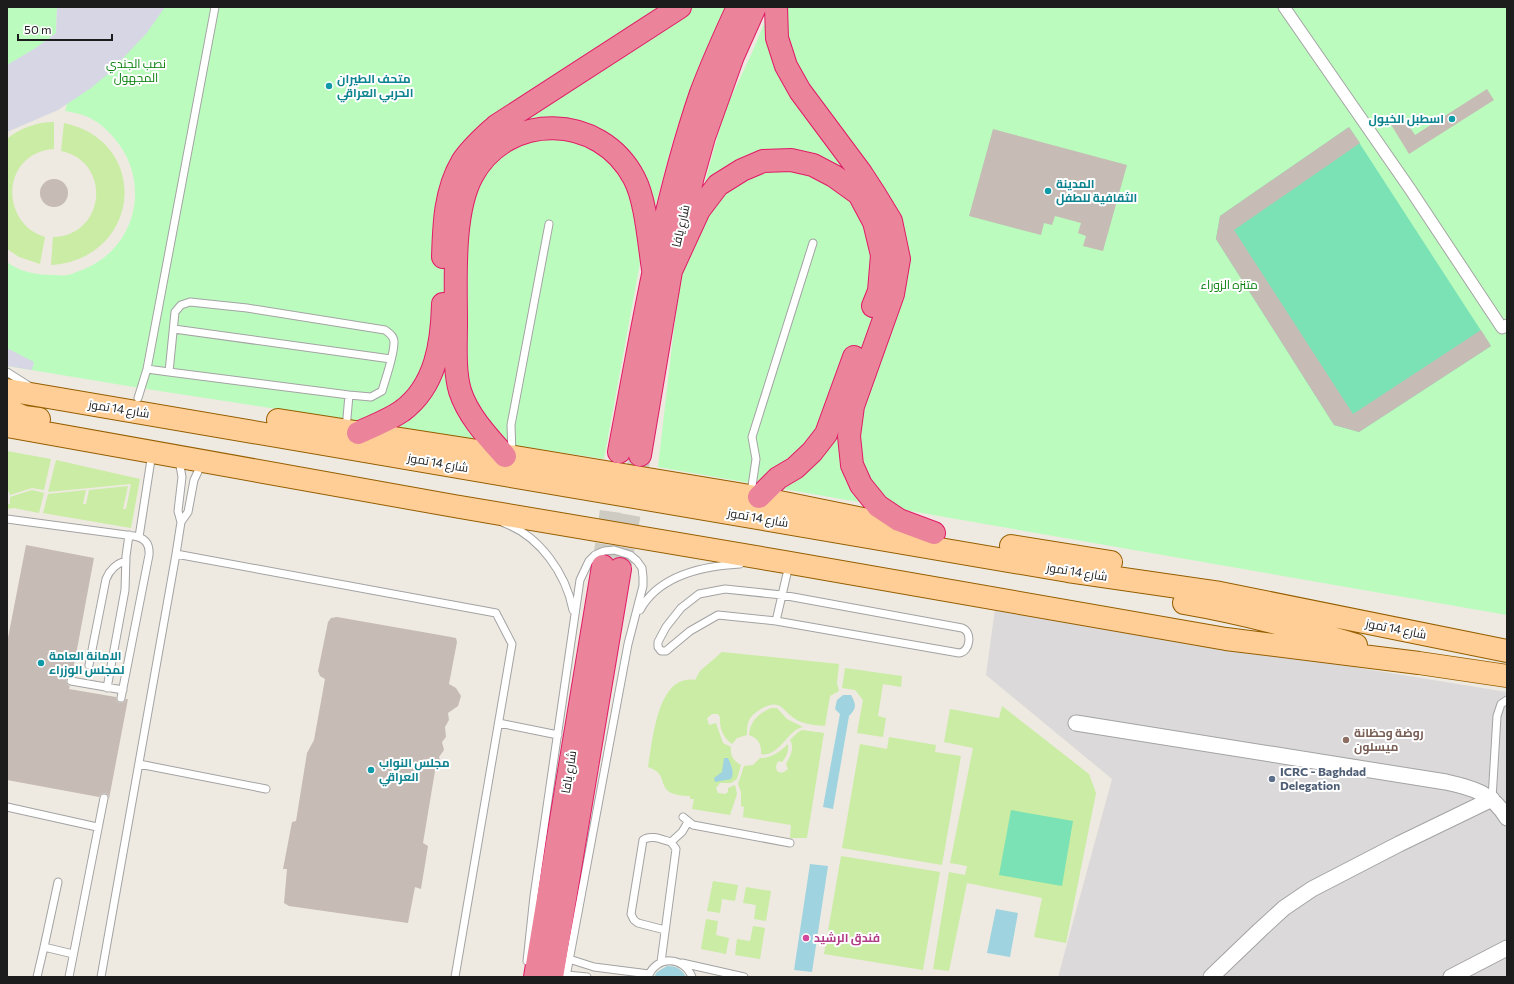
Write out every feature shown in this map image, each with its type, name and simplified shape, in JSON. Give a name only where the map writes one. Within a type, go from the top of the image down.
[{"type":"highway","points":[[352,432],[402,411],[418,398],[431,376],[439,351],[442,325],[445,218],[448,198],[453,180],[463,162],[476,144],[496,126],[680,7]]},
{"type":"highway","name":"شارع يافا","points":[[630,453],[662,270],[675,179],[699,100],[738,7]]},
{"type":"highway","name":"شارع يافا","points":[[662,270],[693,176],[704,137],[733,56],[755,7]]},
{"type":"highway","points":[[776,7],[776,38],[786,66],[800,92],[861,172],[878,198],[891,221],[899,259],[893,294],[853,406],[849,436],[852,465],[861,485],[878,506],[900,520],[934,533]]},
{"type":"highway","points":[[508,456],[470,413],[460,391],[456,364],[456,251],[460,222],[464,198],[472,176],[488,154],[506,140],[529,131],[549,128],[568,129],[590,135],[608,146],[623,161],[635,178],[662,270]]},
{"type":"highway","points":[[662,270],[699,210],[718,185],[742,170],[763,161],[791,160],[813,165],[834,176],[859,194],[874,222],[882,255],[879,291],[826,434],[812,452],[795,468],[778,478],[755,497]]},
{"type":"highway","name":"شارع يافا","points":[[531,974],[611,567],[561,976]]},
{"type":"main road","name":"شارع 14 تموز","points":[[7,390],[1060,570],[1220,593],[1507,651]]},
{"type":"main road","points":[[88,404],[113,398],[138,398],[508,456],[755,497],[934,533],[1151,570],[1186,580],[1220,593]]},
{"type":"main road","name":"شارع 14 تموز","points":[[7,405],[256,448],[386,468],[630,511],[1216,608],[1294,627],[1419,663]]},
{"type":"main road","points":[[7,410],[24,417],[1282,634],[1419,663]]},
{"type":"main road","name":"شارع 14 تموز","points":[[7,426],[179,458],[1226,639],[1419,663],[1507,676]]},
{"type":"street","points":[[1284,7],[1505,329]]},
{"type":"street","points":[[1076,723],[1446,782],[1471,788],[1492,800],[1507,818]]},
{"type":"street","points":[[1211,977],[1284,908],[1312,889],[1399,844],[1492,800]]},
{"type":"street","points":[[1451,977],[1507,948]]},
{"type":"lane","points":[[138,398],[147,369],[215,7]]},
{"type":"lane","points":[[508,456],[512,425],[549,224]]},
{"type":"lane","points":[[755,497],[756,459],[752,437],[813,244]]},
{"type":"lane","points":[[147,369],[169,372],[349,395],[372,396],[382,391],[391,359],[394,340],[391,334],[385,330],[247,308],[190,302],[181,305],[175,312],[169,372]]},
{"type":"lane","points":[[174,329],[391,359]]},
{"type":"lane","points":[[7,372],[46,397]]},
{"type":"lane","points":[[349,395],[352,432]]},
{"type":"lane","points":[[139,537],[152,453]]},
{"type":"lane","points":[[101,977],[181,522],[179,515],[182,477],[179,458]]},
{"type":"lane","points":[[181,522],[188,512],[194,480],[202,462]]},
{"type":"lane","points":[[454,506],[508,525],[527,536],[544,551],[557,568],[566,588],[574,618]]},
{"type":"lane","points":[[7,519],[129,535],[143,538],[149,546],[149,555],[121,698]]},
{"type":"lane","points":[[106,688],[125,590],[125,561],[129,535]]},
{"type":"lane","points":[[531,974],[534,896],[580,580],[588,561],[595,555],[604,551],[614,550],[630,555],[637,561],[642,568],[643,586],[632,627],[569,960],[561,976],[587,977]]},
{"type":"lane","points":[[176,554],[496,613],[512,644],[455,977]]},
{"type":"lane","points":[[89,665],[106,579],[111,569],[125,561]]},
{"type":"lane","points":[[632,627],[644,602],[660,588],[684,574],[711,566],[787,562],[776,621]]},
{"type":"lane","points":[[725,589],[782,595],[962,628],[967,630],[969,634],[967,649],[963,653],[958,653],[776,621],[718,614],[690,631],[666,651],[661,651],[658,647],[658,642],[666,627],[681,608],[699,594],[725,589]]},
{"type":"lane","points":[[71,681],[123,690]]},
{"type":"lane","points":[[1492,800],[1497,716],[1501,704],[1507,700]]},
{"type":"lane","points":[[499,724],[558,735]]},
{"type":"lane","points":[[139,764],[266,789]]},
{"type":"lane","points":[[69,977],[97,827],[104,798]]},
{"type":"lane","points":[[7,808],[97,827]]},
{"type":"lane","points":[[671,842],[682,832],[686,820],[693,825],[790,843]]},
{"type":"lane","points":[[661,962],[676,849],[671,842],[652,837],[646,838],[643,840],[632,914],[634,920],[638,923],[665,930]]},
{"type":"lane","points":[[37,977],[58,882]]},
{"type":"lane","points":[[44,947],[73,954]]},
{"type":"lane","points":[[569,960],[594,967],[649,976],[652,969],[661,962],[668,960],[744,977]]},
{"type":"lane","points":[[682,964],[688,969],[692,977]]},
{"type":"shaded area","points":[[57,7],[165,7],[146,34],[109,73],[91,88],[58,110],[7,132],[7,65],[34,49],[56,33]]},
{"type":"shaded area","points":[[7,348],[34,362],[32,370],[7,366]]},
{"type":"shaded area","points":[[995,609],[1507,692],[1507,977],[1058,977],[1112,779],[986,675]]},
{"type":"green space","name":"نصب الجندي المجهول","points":[[7,7],[57,7],[56,32],[82,7],[728,7],[700,68],[673,140],[640,263],[604,459],[140,388],[7,366],[7,262],[17,268],[29,272],[70,275],[101,260],[116,247],[126,230],[133,212],[135,193],[133,174],[126,155],[114,138],[96,121],[81,114],[65,111],[67,104],[7,132]]},
{"type":"green space","name":"متنزه الزوراء","points":[[771,7],[1507,7],[1507,615],[658,467],[681,267],[725,110],[751,55]]},
{"type":"green space","points":[[54,122],[54,149],[36,153],[23,163],[16,175],[12,190],[14,204],[20,218],[30,230],[45,237],[40,264],[19,257],[7,249],[7,139],[29,126]]},
{"type":"green space","points":[[64,123],[92,134],[112,152],[122,175],[124,199],[118,222],[103,243],[81,258],[51,265],[53,237],[70,233],[84,225],[92,212],[96,198],[95,183],[89,169],[78,158],[61,151]]},
{"type":"green space","points":[[1349,127],[1491,346],[1359,432],[1334,425],[1216,239],[1220,216]]},
{"type":"green space","points":[[7,451],[51,459],[44,490],[32,488],[10,495],[7,488]]},
{"type":"green space","points":[[56,460],[140,479],[131,528],[43,513],[48,494],[86,490],[83,504],[86,504],[89,490],[128,486],[123,509],[126,509],[131,484],[48,492]]},
{"type":"green space","points":[[32,490],[44,493],[39,513],[14,508],[7,509],[7,504],[10,504],[10,497]]},
{"type":"green space","points":[[722,652],[839,664],[837,683],[839,691],[830,696],[825,726],[802,722],[775,704],[763,708],[753,715],[748,723],[747,735],[737,738],[732,744],[726,739],[722,732],[720,717],[718,714],[712,714],[707,718],[709,725],[716,723],[723,743],[731,747],[733,758],[741,765],[737,779],[731,783],[720,783],[716,788],[718,793],[725,794],[728,792],[728,788],[735,785],[737,794],[730,815],[692,809],[694,799],[690,799],[690,796],[678,795],[668,791],[665,788],[660,775],[654,769],[648,767],[659,712],[672,687],[682,681],[695,680],[700,671]]},
{"type":"green space","points":[[845,668],[902,676],[901,687],[883,684],[878,716],[886,718],[883,737],[857,733],[863,700],[855,690],[842,688]]},
{"type":"green space","points":[[1002,706],[1089,774],[1096,793],[1066,943],[1034,937],[1042,898],[967,883],[949,971],[933,969],[949,872],[965,875],[967,866],[950,863],[973,748],[944,742],[950,709],[999,718]]},
{"type":"green space","points":[[771,708],[777,708],[787,719],[803,727],[792,733],[773,752],[761,754],[761,748],[757,740],[749,735],[750,730],[756,718]]},
{"type":"green space","points":[[802,730],[824,733],[807,838],[790,838],[791,825],[743,817],[744,807],[741,806],[741,792],[738,784],[744,766],[753,765],[760,758],[775,754],[788,744],[788,751],[784,760],[782,762],[779,761],[776,767],[777,771],[781,773],[788,769],[786,764],[792,749],[790,740]]},
{"type":"green space","points":[[889,737],[936,745],[935,752],[961,756],[942,865],[842,848],[860,744],[887,749]]},
{"type":"green space","points":[[1011,810],[1073,821],[1062,886],[999,875]]},
{"type":"green space","points":[[841,856],[940,872],[923,970],[824,954]]},
{"type":"green space","points":[[713,881],[738,885],[735,901],[722,899],[720,913],[707,911]]},
{"type":"green space","points":[[746,887],[771,891],[766,921],[754,919],[756,905],[743,903]]},
{"type":"green space","points":[[706,919],[718,921],[716,935],[729,938],[726,954],[701,949]]},
{"type":"green space","points":[[753,926],[765,928],[760,959],[735,955],[737,939],[750,941]]},
{"type":"water","points":[[843,695],[851,695],[855,706],[849,716],[833,809],[823,807],[840,714],[835,709],[837,700]]},
{"type":"water","points":[[724,758],[728,758],[732,769],[732,777],[731,779],[715,782],[714,778],[722,772]]},
{"type":"water","points":[[810,864],[828,866],[812,972],[794,970]]},
{"type":"water","points":[[996,909],[1018,913],[1010,957],[987,953]]},
{"type":"water","points":[[667,966],[678,968],[686,977],[654,977],[657,972]]},
{"type":"building","name":"اسطبل الخيول","points":[[1487,89],[1494,100],[1409,154],[1390,123],[1402,115],[1415,135]]},
{"type":"building","points":[[1349,127],[1360,143],[1234,230],[1353,414],[1481,330],[1491,346],[1359,432],[1334,425],[1216,239],[1220,216]]},
{"type":"building","name":"المدينة الثقافية للطفل","points":[[993,129],[1127,165],[1103,251],[1083,246],[1086,236],[1078,233],[1081,223],[1055,216],[1052,225],[1044,223],[1041,235],[969,216]]},
{"type":"building","points":[[54,179],[64,183],[68,193],[64,203],[54,207],[44,203],[40,193],[44,183]]},
{"type":"building","name":"الامانة العامة لمجلس الوزراء","points":[[26,545],[94,558],[72,676],[67,678],[66,681],[70,686],[69,689],[116,697],[117,701],[120,703],[128,699],[109,799],[108,795],[105,793],[101,794],[99,797],[7,780],[7,643]]},
{"type":"building","name":"مجلس النواب العراقي","points":[[337,617],[456,638],[457,642],[449,684],[456,688],[461,696],[458,706],[448,713],[449,720],[445,727],[446,737],[442,742],[444,750],[439,757],[442,765],[441,768],[435,771],[423,843],[428,846],[421,889],[415,887],[408,923],[289,906],[284,903],[287,869],[283,869],[292,822],[296,821],[307,753],[314,740],[325,679],[320,676],[318,671],[328,622],[331,618]]},
{"type":"tunnel","points":[[620,569],[640,455]]},
{"type":"tunnel","points":[[603,566],[616,475]]},
{"type":"place","name":"متحف الطيران الحربي العراقي","points":[[329,86]]},
{"type":"place","name":"اسطبل الخيول","points":[[1452,119]]},
{"type":"place","name":"المدينة الثقافية للطفل","points":[[1048,191]]},
{"type":"place","name":"الامانة العامة لمجلس الوزراء","points":[[41,663]]},
{"type":"place","name":"روضة وحظانة ميسلون","points":[[1346,740]]},
{"type":"place","name":"مجلس النواب العراقي","points":[[371,770]]},
{"type":"place","name":"ICRC - Baghdad Delegation","points":[[1272,779]]},
{"type":"place","name":"فندق الرشيد","points":[[806,938]]}]
